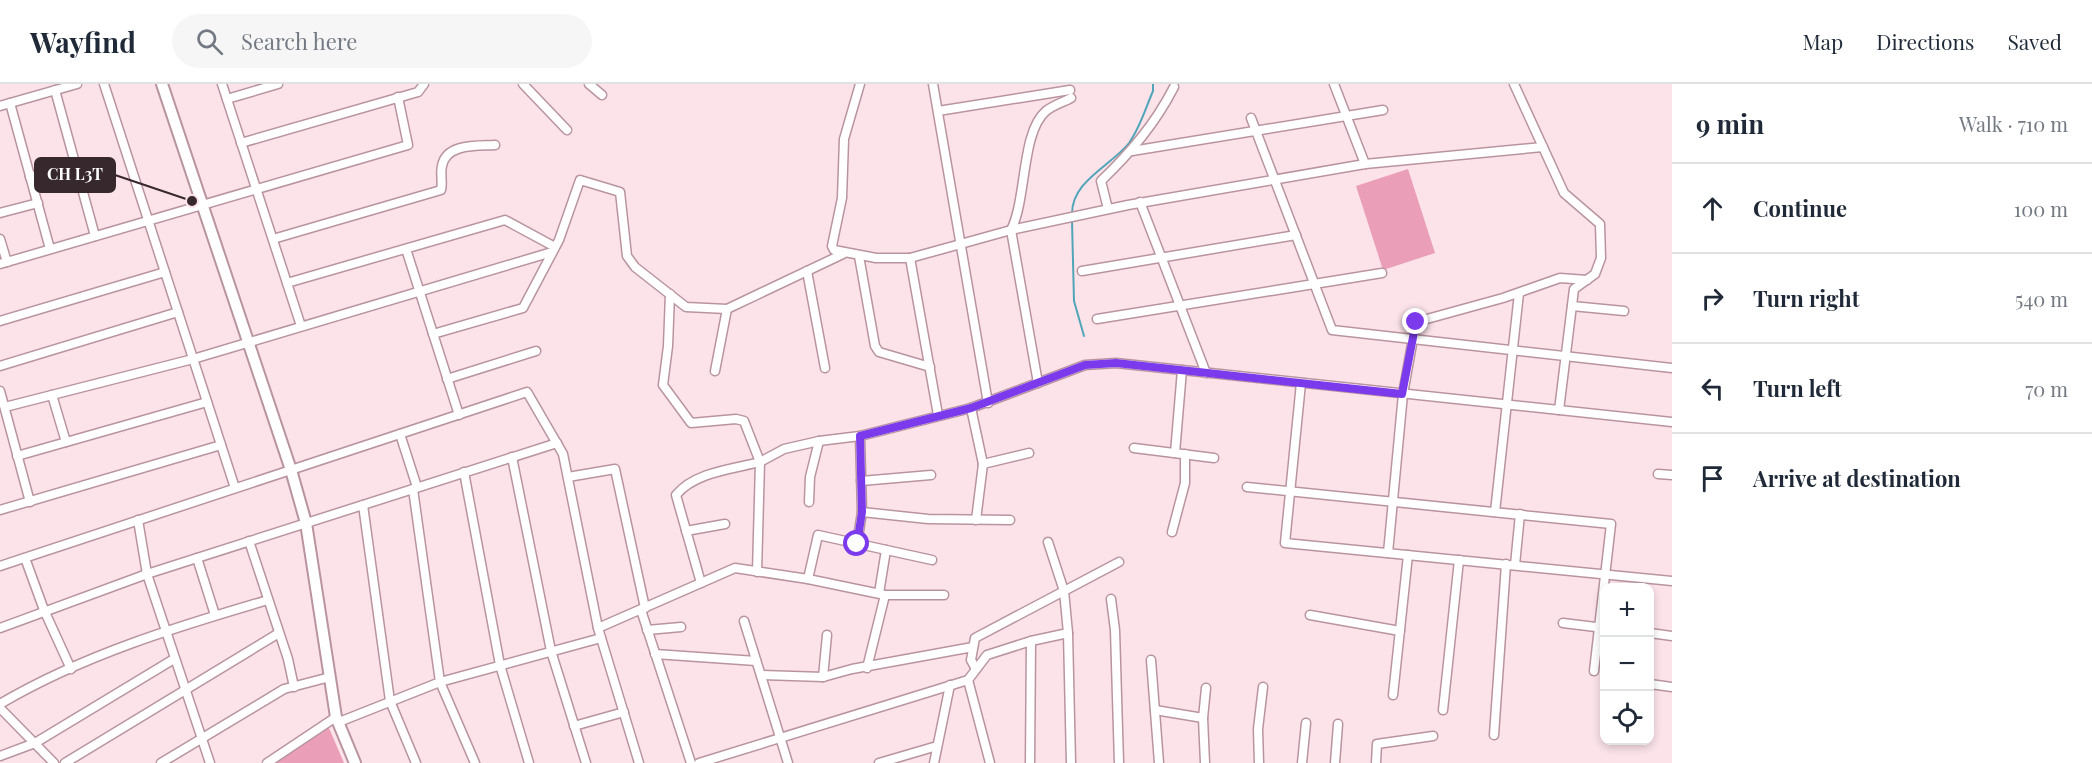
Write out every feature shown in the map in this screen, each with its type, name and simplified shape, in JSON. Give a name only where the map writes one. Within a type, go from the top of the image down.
[{"type":"street","points":[[0,106],[77,84]]},
{"type":"street","points":[[104,84],[235,488]]},
{"type":"street","points":[[162,84],[291,470],[306,523],[338,719],[355,763]]},
{"type":"street","points":[[222,84],[302,326]]},
{"type":"street","points":[[227,99],[278,84]]},
{"type":"street","points":[[241,143],[418,92],[424,84]]},
{"type":"street","points":[[523,84],[567,130]]},
{"type":"street","points":[[589,84],[602,94]]},
{"type":"street","points":[[860,84],[843,139],[842,198],[832,246],[834,250],[843,254],[859,256],[910,258],[1011,230],[1140,202],[1365,164],[1543,147]]},
{"type":"street","points":[[933,84],[988,403]]},
{"type":"street","points":[[1334,84],[1365,164]]},
{"type":"street","points":[[1514,84],[1564,193],[1600,224],[1601,258],[1595,274],[1574,289],[1559,410]]},
{"type":"street","points":[[1108,209],[1101,181],[1132,151],[1158,118],[1174,87]]},
{"type":"street","points":[[55,90],[95,236]]},
{"type":"street","points":[[938,111],[1071,94]]},
{"type":"street","points":[[1038,383],[1011,230],[1020,210],[1029,147],[1040,118],[1047,110],[1071,94]]},
{"type":"street","points":[[0,239],[3,263],[408,145],[398,98]]},
{"type":"street","points":[[10,103],[50,249]]},
{"type":"street","points":[[1132,151],[1383,110]]},
{"type":"street","points":[[1251,118],[1332,330],[1672,368]]},
{"type":"street","points":[[273,239],[441,190],[442,166],[450,153],[465,147],[495,145]]},
{"type":"street","points":[[30,177],[75,163]]},
{"type":"street","points":[[433,334],[523,308],[554,249],[580,180],[620,192],[627,256],[635,267],[686,307],[727,309],[843,254]]},
{"type":"street","points":[[1140,202],[1206,373]]},
{"type":"street","points":[[0,213],[38,203]]},
{"type":"street","points":[[287,283],[505,220],[554,249]]},
{"type":"street","points":[[1082,271],[1296,235]]},
{"type":"street","points":[[406,249],[459,415]]},
{"type":"street","points":[[5,407],[193,359],[554,249]]},
{"type":"street","points":[[859,256],[875,346],[879,352],[930,367]]},
{"type":"street","points":[[910,258],[939,415]]},
{"type":"street","points":[[807,271],[825,368]]},
{"type":"street","points":[[0,321],[165,272]]},
{"type":"street","points":[[1097,319],[1382,273]]},
{"type":"street","points":[[1388,553],[1402,394],[1416,322],[1519,293],[1560,278],[1587,280]]},
{"type":"street","points":[[1496,512],[1519,293]]},
{"type":"street","points":[[670,294],[669,346],[663,385],[691,423],[736,419],[744,422],[760,462],[757,572]]},
{"type":"street","points":[[1572,306],[1624,311]]},
{"type":"street","points":[[715,371],[727,309]]},
{"type":"street","points":[[0,366],[178,312]]},
{"type":"street","points":[[447,379],[536,351]]},
{"type":"street","points":[[701,583],[676,495],[683,487],[695,480],[760,462],[784,449],[819,441],[860,436],[988,403],[1085,365],[1116,363],[1672,422]]},
{"type":"street","points":[[1175,453],[1182,370]]},
{"type":"street","points":[[1301,383],[1285,543],[1672,580]]},
{"type":"street","points":[[0,391],[30,502]]},
{"type":"street","points":[[0,566],[527,392],[563,454],[598,628],[639,763]]},
{"type":"street","points":[[52,395],[66,442]]},
{"type":"street","points":[[17,456],[207,402]]},
{"type":"street","points":[[971,408],[983,464],[976,520]]},
{"type":"street","points":[[400,434],[415,488],[440,682],[475,763]]},
{"type":"street","points":[[857,544],[862,512],[860,436]]},
{"type":"street","points":[[809,502],[810,477],[819,441]]},
{"type":"street","points":[[0,628],[147,574],[557,443]]},
{"type":"street","points":[[0,510],[221,445]]},
{"type":"street","points":[[1134,448],[1214,458]]},
{"type":"street","points":[[983,464],[1029,453]]},
{"type":"street","points":[[1172,532],[1185,483],[1185,454]]},
{"type":"street","points":[[512,457],[551,651],[586,763]]},
{"type":"street","points":[[568,477],[615,469],[647,630],[691,763]]},
{"type":"street","points":[[464,472],[500,665],[530,763]]},
{"type":"street","points":[[1658,474],[1672,475]]},
{"type":"street","points":[[861,481],[931,475]]},
{"type":"street","points":[[1247,487],[1611,524],[1604,583]]},
{"type":"street","points":[[363,505],[390,701],[416,763]]},
{"type":"street","points":[[862,512],[928,519],[1010,520]]},
{"type":"street","points":[[1494,735],[1510,565],[1520,514]]},
{"type":"street","points":[[138,520],[147,574],[210,763]]},
{"type":"street","points":[[686,531],[725,524]]},
{"type":"street","points":[[808,579],[818,535],[932,560]]},
{"type":"street","points":[[249,541],[294,687]]},
{"type":"street","points":[[1048,542],[1064,591],[1068,633],[1071,763]]},
{"type":"street","points":[[867,668],[882,594],[886,550]]},
{"type":"street","points":[[1393,695],[1408,555]]},
{"type":"street","points":[[25,558],[44,610],[71,669]]},
{"type":"street","points":[[196,558],[215,615]]},
{"type":"street","points":[[1443,710],[1459,560]]},
{"type":"street","points":[[976,669],[971,660],[975,638],[1119,562]]},
{"type":"street","points":[[598,628],[735,568],[808,579],[882,594],[944,595]]},
{"type":"street","points":[[54,763],[0,706],[45,678],[165,630],[268,600]]},
{"type":"street","points":[[1111,600],[1115,630],[1119,763]]},
{"type":"street","points":[[1310,615],[1400,631]]},
{"type":"street","points":[[744,621],[788,763]]},
{"type":"street","points":[[1563,622],[1600,627]]},
{"type":"street","points":[[647,630],[681,627]]},
{"type":"street","points":[[65,763],[279,633]]},
{"type":"street","points":[[699,763],[968,680],[987,655],[1031,641],[1068,633]]},
{"type":"street","points":[[1654,634],[1672,636]]},
{"type":"street","points":[[823,677],[827,635]]},
{"type":"street","points":[[1594,671],[1600,637]]},
{"type":"street","points":[[267,763],[338,719],[440,682],[601,638]]},
{"type":"street","points":[[1030,763],[1031,641]]},
{"type":"street","points":[[761,675],[823,677],[974,647]]},
{"type":"street","points":[[655,654],[756,661]]},
{"type":"street","points":[[0,756],[35,743],[174,659]]},
{"type":"street","points":[[1151,660],[1159,763]]},
{"type":"street","points":[[161,763],[284,689],[330,677]]},
{"type":"street","points":[[968,680],[990,763]]},
{"type":"street","points":[[934,763],[950,685]]},
{"type":"street","points":[[1654,685],[1672,687]]},
{"type":"street","points":[[1259,763],[1258,729],[1263,687]]},
{"type":"street","points":[[1206,688],[1203,718],[1206,763]]},
{"type":"street","points":[[1155,710],[1203,718]]},
{"type":"street","points":[[574,726],[624,712]]},
{"type":"street","points":[[1302,763],[1306,723]]},
{"type":"street","points":[[1335,763],[1338,724]]},
{"type":"street","points":[[1376,763],[1377,744],[1432,736]]},
{"type":"street","points":[[879,763],[937,746]]},
{"type":"shaded area","points":[[1408,169],[1435,253],[1383,270],[1356,186]]},
{"type":"shaded area","points":[[329,728],[344,763],[276,763]]},
{"type":"waterway","points":[[1072,215],[1073,203],[1085,183],[1121,151],[1133,137],[1153,91],[1153,84]]},
{"type":"waterway","points":[[1072,221],[1074,301],[1084,336]]},
{"type":"place","name":"CH L3T","points":[[192,201]]},
{"type":"route","points":[[857,544],[862,512],[860,436],[988,403],[1085,365],[1116,363],[1402,394],[1416,322]]}]
